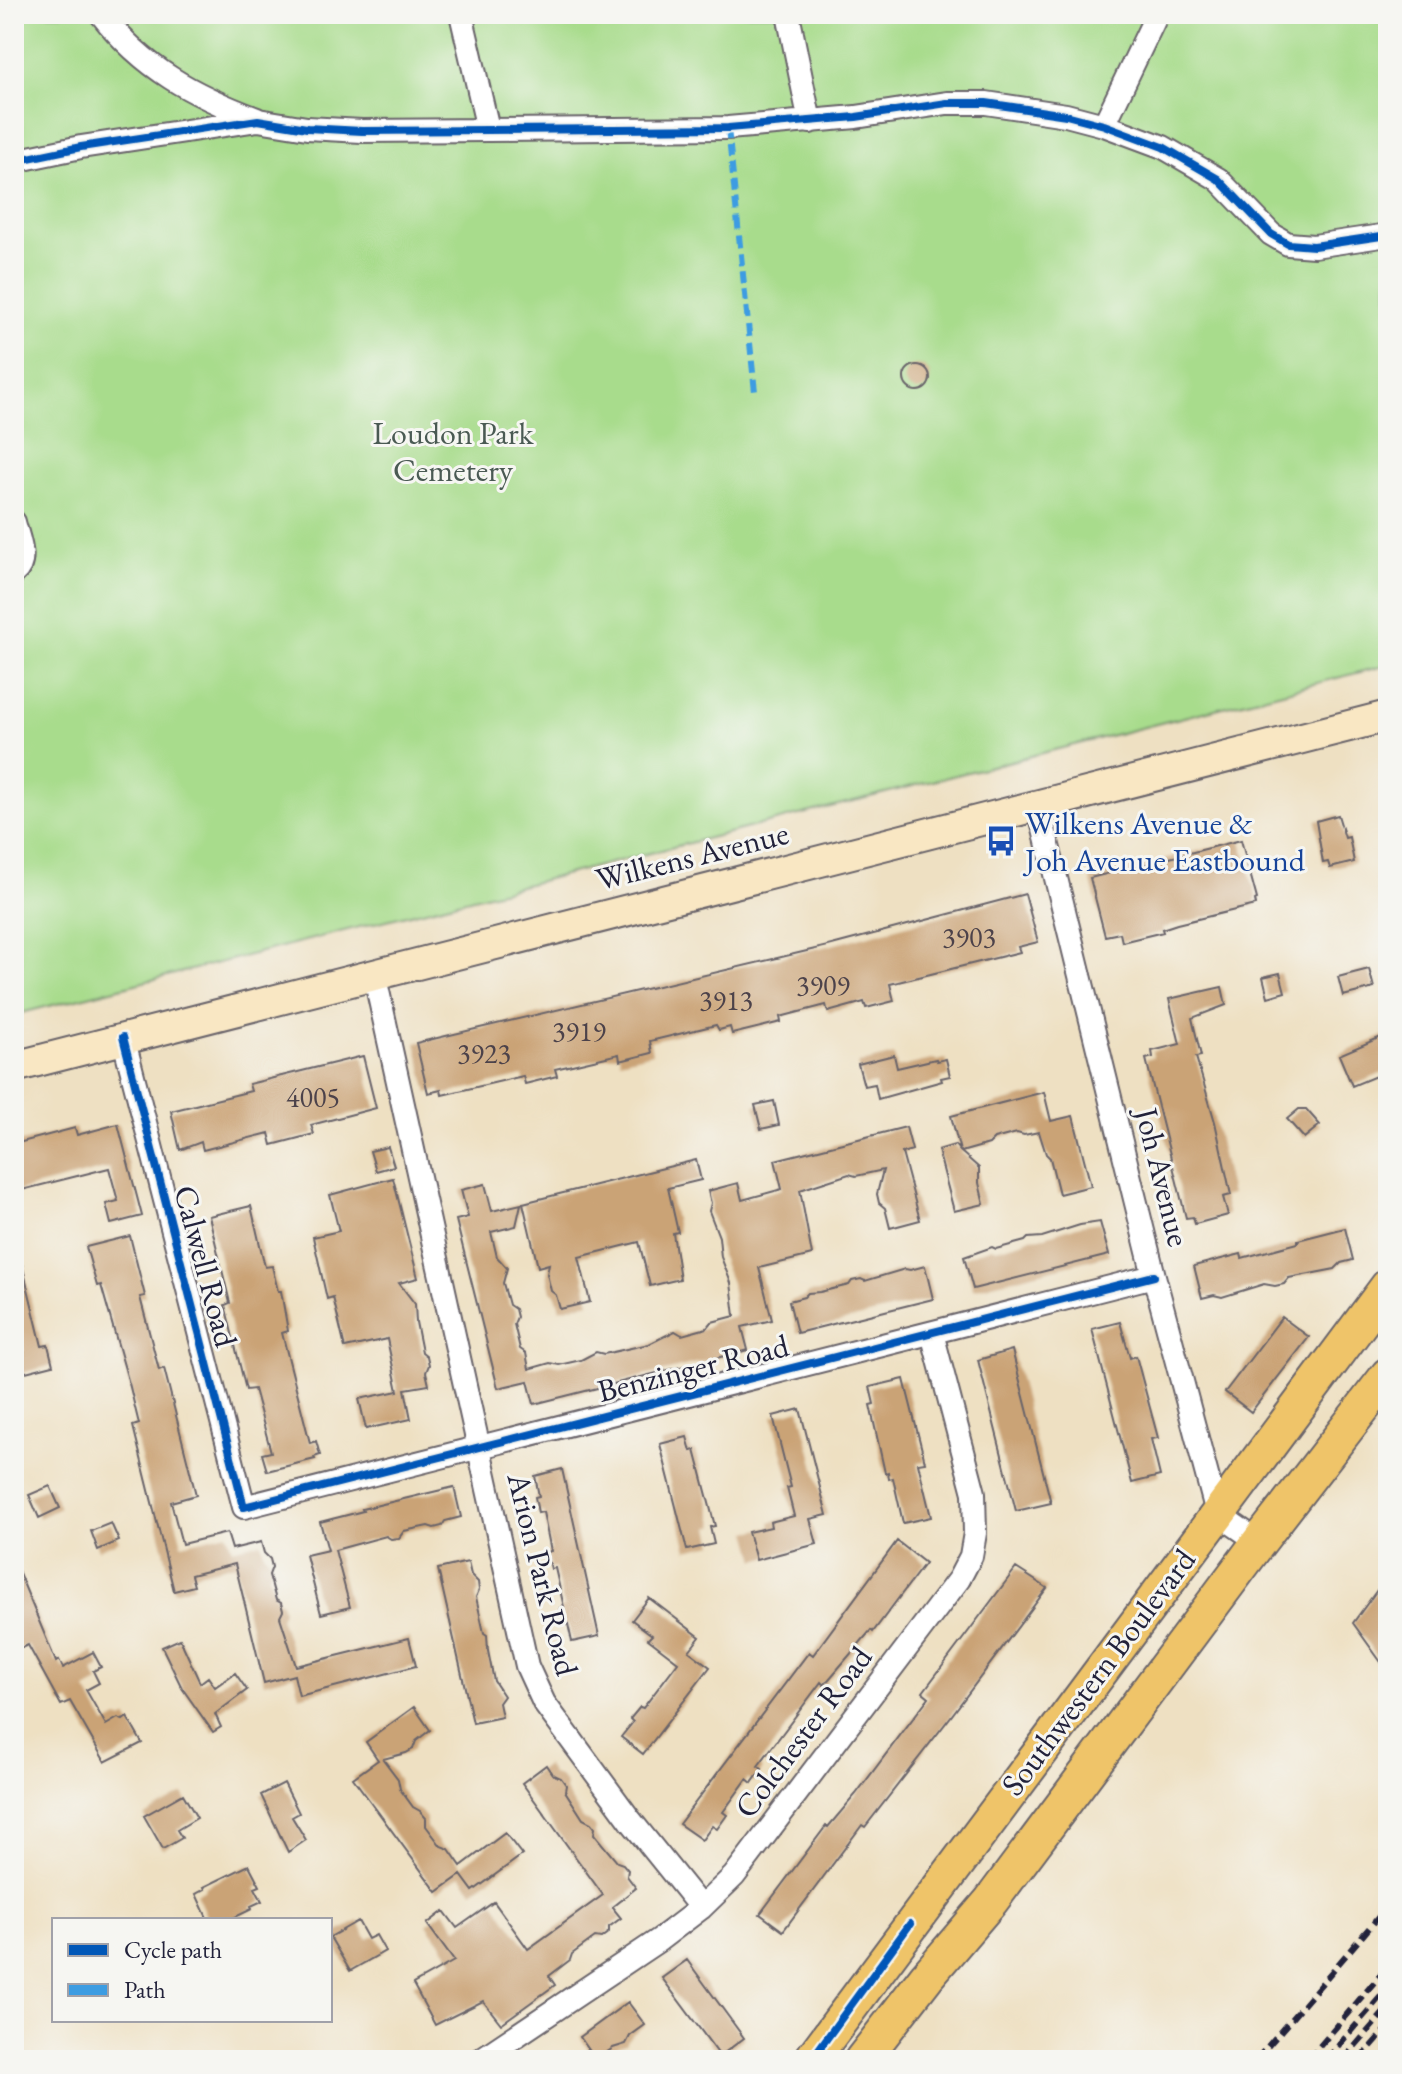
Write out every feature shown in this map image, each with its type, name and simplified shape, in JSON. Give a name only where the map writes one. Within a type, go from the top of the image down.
[{"type":"main road","name":"Wilkens Avenue","points":[[14,1067],[1388,716]]},
{"type":"main road","name":"Southwestern Boulevard","points":[[811,2060],[1388,1286]]},
{"type":"main road","name":"Southwestern Boulevard","points":[[862,2060],[927,1976],[991,1901],[1388,1375]]},
{"type":"street","points":[[101,14],[144,58],[174,82],[211,102],[258,120],[307,128],[362,131],[728,128],[810,122],[947,103],[986,103],[1066,115],[1104,125],[1163,147],[1218,179],[1271,234],[1288,244],[1314,246],[1388,235]]},
{"type":"street","points":[[461,14],[488,129]]},
{"type":"street","points":[[788,14],[810,122]]},
{"type":"street","points":[[1104,125],[1157,14]]},
{"type":"street","points":[[14,161],[81,147],[258,120]]},
{"type":"street","points":[[14,522],[23,560],[19,570],[14,573]]},
{"type":"street","name":"Joh Avenue","points":[[1038,805],[1154,1276],[1217,1513]]},
{"type":"street","name":"Arion Park Road","points":[[374,973],[527,1666],[544,1703],[622,1809],[701,1908]]},
{"type":"street","name":"Calwell Road","points":[[123,1037],[244,1507]]},
{"type":"street","name":"Benzinger Road","points":[[244,1507],[1154,1276]]},
{"type":"street","name":"Colchester Road","points":[[480,2060],[647,1948],[701,1908],[734,1876],[959,1579],[971,1556],[975,1533],[974,1493],[932,1333]]},
{"type":"street","points":[[1217,1513],[1259,1542]]},
{"type":"green space","name":"Loudon Park Cemetery","points":[[14,14],[1388,14],[1388,665],[14,1015]]},
{"type":"building","points":[[917,365],[926,369],[930,378],[926,387],[917,391],[908,387],[904,378],[908,369]]},
{"type":"building","points":[[1338,815],[1345,838],[1349,837],[1354,862],[1330,868],[1328,862],[1323,863],[1316,821]]},
{"type":"building","points":[[1241,840],[1256,905],[1177,924],[1162,929],[1163,932],[1122,942],[1120,933],[1105,936],[1090,878]]},
{"type":"building","points":[[1025,894],[1038,942],[1018,947],[1020,952],[890,984],[894,1001],[866,1008],[864,1002],[828,1012],[826,1005],[780,1017],[781,1022],[732,1034],[730,1027],[719,1030],[716,1025],[650,1041],[652,1053],[620,1061],[619,1054],[555,1069],[557,1076],[525,1084],[523,1076],[442,1095],[441,1090],[428,1093],[416,1043],[828,946]]},
{"type":"building","points":[[1369,969],[1374,988],[1343,996],[1338,977]]},
{"type":"building","points":[[1280,973],[1285,992],[1268,997],[1263,977]]},
{"type":"building","points":[[1222,987],[1226,1005],[1192,1018],[1201,1056],[1196,1057],[1215,1122],[1231,1195],[1223,1197],[1228,1215],[1195,1224],[1193,1217],[1186,1218],[1146,1059],[1153,1057],[1152,1051],[1180,1044],[1169,999]]},
{"type":"building","points":[[1388,1034],[1388,1071],[1352,1086],[1339,1055]]},
{"type":"building","points":[[894,1055],[897,1068],[946,1059],[950,1076],[878,1099],[875,1084],[864,1086],[858,1064]]},
{"type":"building","points":[[363,1056],[376,1108],[311,1125],[314,1134],[272,1145],[269,1133],[203,1150],[201,1142],[180,1150],[171,1111],[251,1091],[249,1084]]},
{"type":"building","points":[[1044,1092],[1051,1121],[1073,1116],[1091,1186],[1059,1194],[1050,1158],[1039,1132],[1017,1133],[961,1152],[979,1168],[984,1204],[954,1211],[938,1150],[955,1145],[960,1151],[951,1116]]},
{"type":"building","points":[[774,1101],[779,1125],[761,1129],[755,1105]]},
{"type":"building","points":[[1299,1109],[1306,1109],[1320,1125],[1304,1138],[1287,1119]]},
{"type":"building","points":[[118,1124],[142,1216],[111,1224],[106,1204],[118,1201],[109,1168],[14,1192],[14,1144],[75,1128],[77,1135]]},
{"type":"building","points":[[906,1127],[912,1150],[902,1153],[920,1220],[890,1228],[885,1208],[879,1203],[877,1194],[883,1170],[856,1176],[849,1174],[800,1190],[812,1255],[759,1268],[772,1320],[742,1327],[748,1350],[534,1404],[528,1381],[498,1388],[456,1220],[468,1217],[461,1190],[485,1184],[492,1211],[521,1204],[516,1226],[491,1232],[497,1257],[507,1268],[503,1283],[509,1305],[515,1309],[517,1317],[514,1324],[529,1369],[550,1363],[559,1365],[581,1360],[596,1352],[604,1354],[649,1344],[675,1331],[682,1335],[735,1316],[731,1283],[709,1211],[708,1191],[738,1183],[742,1200],[782,1189],[775,1160]]},
{"type":"building","points":[[388,1147],[394,1166],[376,1171],[370,1151]]},
{"type":"building","points":[[696,1160],[701,1180],[668,1188],[678,1232],[673,1233],[680,1279],[650,1286],[639,1242],[579,1257],[590,1302],[560,1309],[556,1295],[551,1291],[547,1274],[549,1264],[538,1267],[523,1203]]},
{"type":"building","points":[[393,1178],[418,1278],[399,1283],[415,1304],[422,1352],[427,1356],[429,1365],[426,1372],[429,1385],[405,1389],[411,1419],[366,1429],[359,1399],[398,1391],[387,1339],[345,1348],[333,1297],[327,1299],[313,1237],[339,1231],[330,1195]]},
{"type":"building","points":[[251,1206],[265,1267],[272,1266],[278,1291],[281,1291],[288,1331],[282,1333],[310,1443],[316,1441],[320,1455],[267,1471],[262,1454],[271,1452],[254,1389],[246,1390],[225,1305],[230,1303],[209,1216]]},
{"type":"building","points":[[1100,1222],[1109,1255],[973,1289],[964,1257],[992,1247],[996,1249],[1028,1238]]},
{"type":"building","points":[[1345,1228],[1353,1260],[1341,1263],[1335,1269],[1289,1278],[1284,1284],[1275,1286],[1264,1284],[1222,1297],[1202,1298],[1194,1266],[1241,1254],[1242,1258]]},
{"type":"building","points":[[130,1236],[145,1296],[140,1297],[159,1370],[164,1368],[196,1495],[171,1502],[182,1544],[227,1533],[232,1549],[261,1542],[264,1553],[270,1559],[272,1567],[269,1575],[276,1600],[281,1603],[283,1611],[280,1617],[296,1666],[409,1638],[416,1666],[299,1696],[294,1675],[264,1683],[235,1564],[191,1575],[194,1586],[174,1591],[133,1426],[139,1424],[130,1387],[101,1285],[97,1286],[86,1247]]},
{"type":"building","points":[[21,1260],[42,1346],[48,1345],[53,1365],[14,1375],[14,1353],[24,1351],[14,1314],[14,1261]]},
{"type":"building","points":[[925,1266],[933,1299],[797,1333],[789,1301],[808,1293],[849,1285],[852,1281],[865,1281]]},
{"type":"building","points":[[1282,1317],[1309,1337],[1251,1412],[1225,1392]]},
{"type":"building","points":[[1120,1322],[1130,1358],[1136,1356],[1158,1438],[1151,1439],[1160,1476],[1132,1483],[1092,1329]]},
{"type":"building","points":[[1012,1350],[1051,1503],[1016,1511],[978,1360]]},
{"type":"building","points":[[904,1379],[925,1462],[918,1463],[931,1517],[903,1523],[893,1478],[889,1479],[888,1472],[885,1473],[870,1405],[874,1404],[870,1387]]},
{"type":"building","points":[[800,1409],[827,1515],[810,1519],[817,1544],[756,1560],[748,1532],[771,1527],[770,1522],[794,1516],[787,1488],[791,1487],[773,1416]]},
{"type":"building","points":[[687,1437],[691,1451],[695,1450],[715,1526],[710,1527],[714,1544],[687,1550],[660,1444]]},
{"type":"building","points":[[562,1469],[599,1636],[572,1642],[568,1624],[563,1625],[560,1608],[564,1607],[555,1568],[551,1569],[547,1552],[551,1551],[543,1512],[538,1513],[535,1497],[539,1496],[535,1476]]},
{"type":"building","points":[[50,1486],[60,1508],[39,1518],[29,1495]]},
{"type":"building","points":[[454,1487],[461,1517],[434,1528],[428,1526],[404,1531],[399,1538],[386,1536],[335,1550],[350,1607],[321,1614],[306,1555],[328,1550],[320,1522]]},
{"type":"building","points":[[111,1523],[119,1541],[98,1550],[91,1531]]},
{"type":"building","points":[[897,1541],[925,1563],[873,1632],[871,1630],[824,1685],[821,1682],[758,1766],[762,1769],[752,1783],[747,1779],[723,1812],[727,1815],[717,1829],[712,1826],[702,1840],[679,1824],[809,1652],[813,1655]]},
{"type":"building","points":[[14,1561],[56,1662],[59,1660],[63,1668],[93,1652],[101,1667],[93,1671],[99,1683],[86,1690],[106,1725],[127,1717],[142,1743],[105,1762],[70,1701],[61,1705],[28,1645],[14,1651]]},
{"type":"building","points":[[468,1562],[471,1575],[478,1582],[476,1597],[487,1635],[494,1681],[504,1696],[499,1703],[502,1717],[473,1723],[438,1569]]},
{"type":"building","points":[[1016,1568],[1047,1588],[783,1931],[760,1914],[929,1697],[923,1692]]},
{"type":"building","points":[[1388,1575],[1388,1672],[1353,1623]]},
{"type":"building","points":[[649,1598],[700,1637],[689,1651],[710,1667],[643,1754],[621,1737],[633,1722],[630,1719],[640,1707],[643,1708],[678,1662],[648,1639],[652,1635],[632,1620]]},
{"type":"building","points":[[180,1639],[200,1683],[208,1677],[215,1687],[235,1673],[247,1690],[215,1714],[221,1727],[213,1732],[182,1688],[162,1647]]},
{"type":"building","points":[[414,1707],[430,1730],[416,1741],[413,1749],[383,1759],[413,1807],[426,1818],[426,1826],[461,1866],[505,1833],[522,1855],[473,1891],[461,1875],[437,1892],[353,1778],[378,1760],[366,1742]]},
{"type":"building","points":[[546,1765],[552,1774],[561,1778],[566,1785],[565,1791],[583,1819],[591,1823],[595,1828],[594,1834],[617,1862],[628,1870],[627,1876],[636,1888],[612,1907],[621,1918],[609,1927],[609,1932],[601,1938],[595,1937],[572,1954],[570,1960],[549,1976],[555,1985],[501,2024],[483,2001],[435,2025],[413,1984],[454,1961],[427,1924],[444,1911],[457,1928],[494,1902],[528,1949],[603,1895],[522,1783]]},
{"type":"building","points":[[284,1783],[299,1813],[292,1817],[306,1840],[288,1852],[261,1795]]},
{"type":"building","points":[[183,1794],[197,1818],[177,1830],[182,1838],[163,1849],[144,1816]]},
{"type":"building","points":[[249,1865],[260,1886],[255,1888],[262,1901],[233,1918],[207,1918],[196,1894]]},
{"type":"building","points":[[358,1921],[368,1939],[376,1935],[385,1951],[350,1971],[332,1936]]},
{"type":"building","points":[[687,1960],[744,2038],[720,2056],[662,1978]]},
{"type":"building","points":[[628,2002],[645,2025],[630,2036],[626,2044],[613,2048],[596,2060],[580,2037]]},
{"type":"railway","points":[[1256,2060],[1388,1906]]},
{"type":"railway","points":[[1308,2060],[1388,1966]]},
{"type":"railway","points":[[1326,2060],[1388,1988]]},
{"type":"railway","points":[[1343,2060],[1388,2008]]},
{"type":"railway","points":[[1359,2060],[1388,2027]]},
{"type":"marked path","points":[[728,128],[755,392]]},
{"type":"cycle path","points":[[14,161],[81,147],[258,120],[307,128],[362,131],[728,128],[856,117],[947,103],[986,103],[1066,115],[1104,125],[1163,147],[1218,179],[1271,234],[1288,244],[1314,246],[1388,235]]},
{"type":"cycle path","points":[[123,1037],[244,1507],[1154,1276]]},
{"type":"cycle path","points":[[811,2060],[910,1924]]},
{"type":"place","name":"Wilkens Avenue & Joh Avenue Eastbound","points":[[1001,841]]}]
